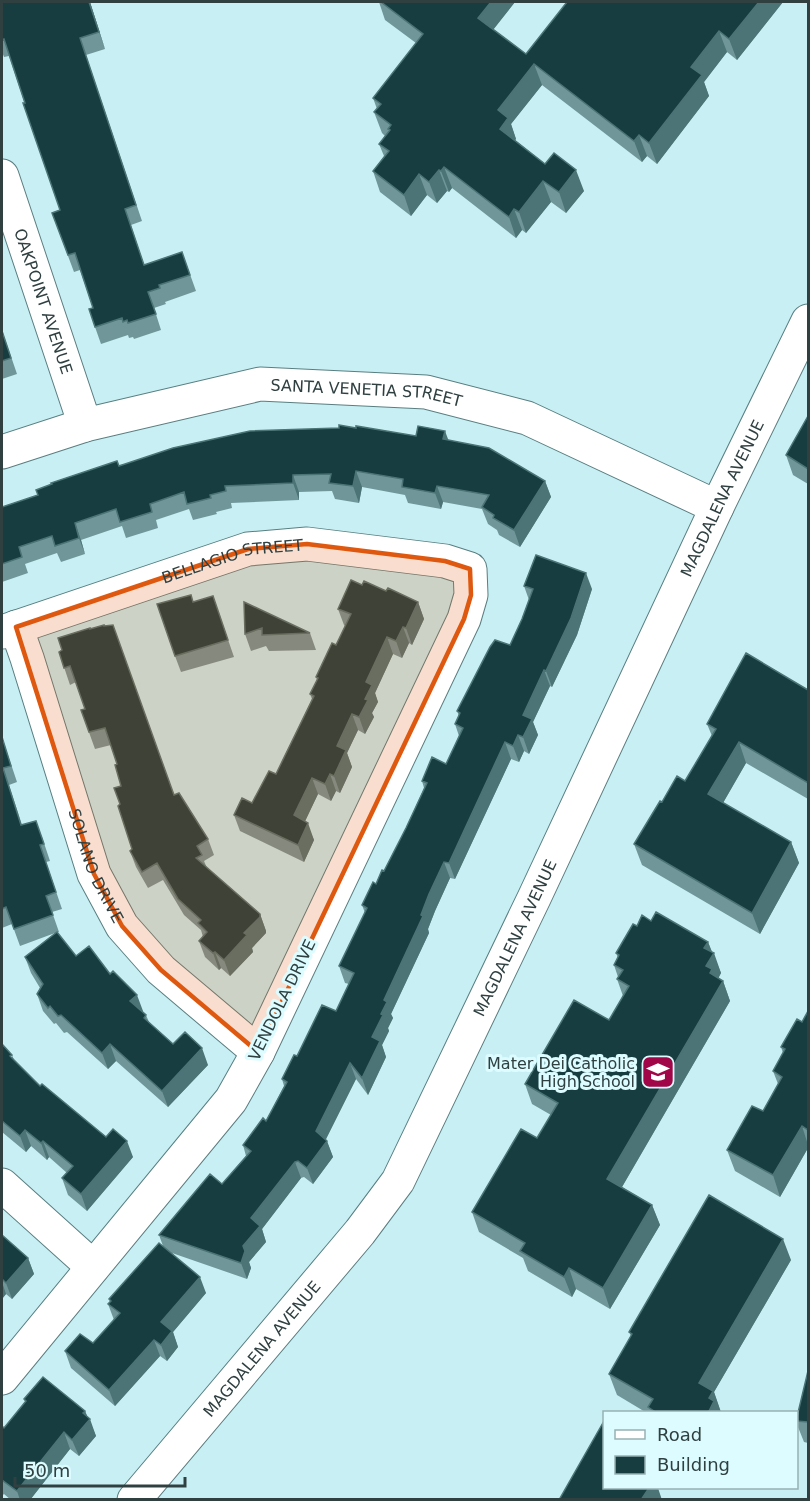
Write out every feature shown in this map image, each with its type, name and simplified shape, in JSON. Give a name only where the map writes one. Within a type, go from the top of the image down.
[{"type":"street","name":"OAKPOINT AVENUE","points":[[2,176],[85,425]]},
{"type":"street","name":"MAGDALENA AVENUE","points":[[134,1500],[360,1232],[398,1181],[525,917],[717,507],[808,321]]},
{"type":"street","name":"SANTA VENETIA STREET","points":[[2,452],[85,425],[260,384],[426,392],[527,418],[717,507]]},
{"type":"street","name":"BELLAGIO STREET","points":[[9,630],[248,549],[307,544],[445,561],[470,569]]},
{"type":"street","name":"VENDOLA DRIVE","points":[[2,1378],[231,1100],[258,1052],[464,619],[471,595],[470,569]]},
{"type":"street","name":"SOLANO DRIVE","points":[[9,630],[27,658],[94,873],[122,926],[161,970],[258,1052]]},
{"type":"street","points":[[2,1185],[93,1267]]},
{"type":"highlighted area","points":[[307,544],[445,561],[470,569],[471,595],[464,619],[258,1052],[161,970],[122,926],[94,874],[16,627],[248,549]]},
{"type":"building","points":[[2,2],[89,2],[99,32],[80,38],[136,205],[125,209],[144,265],[182,252],[190,275],[159,285],[160,288],[148,292],[156,314],[128,323],[127,320],[123,322],[122,318],[95,327],[89,309],[93,308],[75,253],[68,255],[52,213],[60,210],[23,103],[25,103],[4,39],[2,40]]},
{"type":"building","points":[[381,2],[491,2],[478,18],[526,54],[567,2],[759,2],[729,39],[719,31],[691,67],[702,75],[649,143],[639,135],[634,141],[534,64],[498,110],[508,118],[500,129],[545,164],[554,153],[576,170],[559,192],[543,181],[519,212],[514,209],[509,217],[444,167],[429,182],[419,174],[404,195],[373,171],[389,151],[379,144],[390,130],[388,129],[391,125],[374,112],[381,104],[373,98],[423,34]]},
{"type":"building","points":[[2,331],[11,358],[2,361]]},
{"type":"building","points":[[808,416],[808,469],[786,455]]},
{"type":"building","points":[[339,425],[416,436],[418,426],[445,431],[443,439],[489,448],[545,481],[514,530],[493,518],[494,515],[482,507],[489,495],[437,486],[435,493],[402,487],[403,479],[356,471],[353,486],[329,483],[331,474],[293,475],[293,483],[225,486],[226,491],[210,495],[211,498],[187,504],[184,492],[150,504],[152,512],[120,522],[116,509],[75,523],[79,538],[55,546],[52,536],[19,547],[22,557],[2,564],[2,507],[38,495],[36,490],[51,483],[117,461],[119,466],[173,448],[250,431],[339,428]]},
{"type":"building","points":[[536,555],[586,573],[571,618],[523,715],[532,719],[523,737],[518,735],[513,746],[505,742],[449,863],[444,862],[429,894],[421,915],[423,916],[384,1000],[387,1002],[381,1014],[383,1015],[372,1037],[380,1041],[362,1078],[350,1063],[316,1131],[327,1141],[307,1168],[298,1161],[295,1162],[251,1218],[260,1226],[243,1246],[245,1251],[241,1263],[159,1235],[210,1174],[222,1184],[251,1151],[243,1145],[263,1118],[266,1121],[287,1082],[282,1079],[294,1055],[297,1056],[322,1005],[336,1011],[354,973],[339,966],[367,908],[362,905],[373,882],[376,884],[382,870],[384,871],[406,828],[427,783],[422,781],[432,757],[446,764],[463,728],[455,724],[460,713],[457,711],[490,647],[495,640],[510,645],[533,589],[524,586]]},
{"type":"building","points":[[351,580],[362,585],[364,581],[386,591],[388,588],[418,602],[406,628],[403,627],[396,641],[387,637],[366,682],[372,685],[365,699],[368,700],[359,717],[352,714],[337,746],[346,750],[334,776],[330,774],[325,784],[312,778],[294,815],[308,823],[298,845],[234,815],[242,798],[252,803],[269,771],[276,774],[314,696],[310,694],[318,678],[316,677],[332,643],[336,645],[351,614],[338,609]]},
{"type":"building","points":[[191,595],[193,602],[213,596],[228,640],[175,656],[157,604]]},
{"type":"building","points":[[244,602],[310,633],[262,635],[262,628],[245,634]]},
{"type":"building","points":[[104,625],[113,625],[174,795],[179,793],[208,839],[197,846],[202,855],[196,858],[260,914],[260,917],[244,933],[247,935],[224,960],[199,941],[207,932],[198,923],[201,920],[178,899],[157,863],[142,872],[130,851],[132,849],[114,788],[121,786],[115,765],[117,764],[105,728],[89,732],[81,710],[85,709],[70,666],[64,668],[58,638]]},
{"type":"building","points":[[746,653],[808,690],[808,783],[739,742],[708,794],[791,842],[752,913],[634,844],[677,776],[685,781],[716,729],[707,724]]},
{"type":"building","points":[[2,737],[11,766],[3,768],[21,825],[36,821],[44,844],[40,845],[56,892],[46,896],[53,915],[14,929],[6,907],[2,909]]},
{"type":"building","points":[[656,912],[708,942],[704,948],[714,953],[706,966],[712,969],[710,973],[723,981],[607,1179],[652,1205],[603,1288],[569,1268],[564,1277],[520,1251],[525,1243],[472,1212],[521,1129],[537,1138],[558,1103],[525,1084],[574,1000],[609,1020],[629,986],[617,979],[623,970],[614,965],[619,955],[616,953],[633,924],[637,926],[642,915],[651,921]]},
{"type":"building","points":[[57,932],[76,956],[89,946],[110,974],[113,971],[137,995],[130,1001],[146,1015],[144,1018],[173,1044],[185,1032],[202,1048],[162,1091],[110,1044],[102,1053],[61,1015],[58,1016],[50,1006],[48,1008],[37,994],[43,984],[25,957]]},
{"type":"building","points":[[808,1011],[808,1130],[802,1126],[773,1175],[727,1150],[752,1106],[763,1111],[782,1077],[773,1071],[785,1049],[781,1047],[797,1019],[802,1022]]},
{"type":"building","points":[[2,1044],[12,1055],[10,1056],[40,1086],[42,1084],[106,1137],[113,1129],[127,1141],[81,1194],[62,1178],[73,1166],[43,1141],[41,1143],[25,1130],[20,1136],[2,1121]]},
{"type":"building","points":[[709,1195],[783,1239],[699,1383],[713,1391],[709,1398],[714,1401],[709,1411],[654,1411],[648,1407],[653,1399],[609,1374],[632,1334],[629,1332]]},
{"type":"building","points":[[2,1235],[28,1258],[6,1283],[2,1279]]},
{"type":"building","points":[[159,1243],[200,1277],[161,1322],[172,1331],[161,1345],[154,1340],[109,1390],[65,1351],[80,1334],[93,1343],[120,1313],[108,1304],[111,1301],[109,1299]]},
{"type":"building","points":[[808,1371],[808,1422],[798,1421]]},
{"type":"building","points":[[43,1377],[85,1411],[83,1413],[90,1419],[72,1440],[64,1432],[17,1491],[2,1480],[2,1426],[4,1428]]},
{"type":"building","points":[[603,1423],[603,1489],[648,1489],[641,1500],[559,1500]]},
{"type":"place","name":"Mater Dei Catholic High School","points":[[658,1072]]}]
